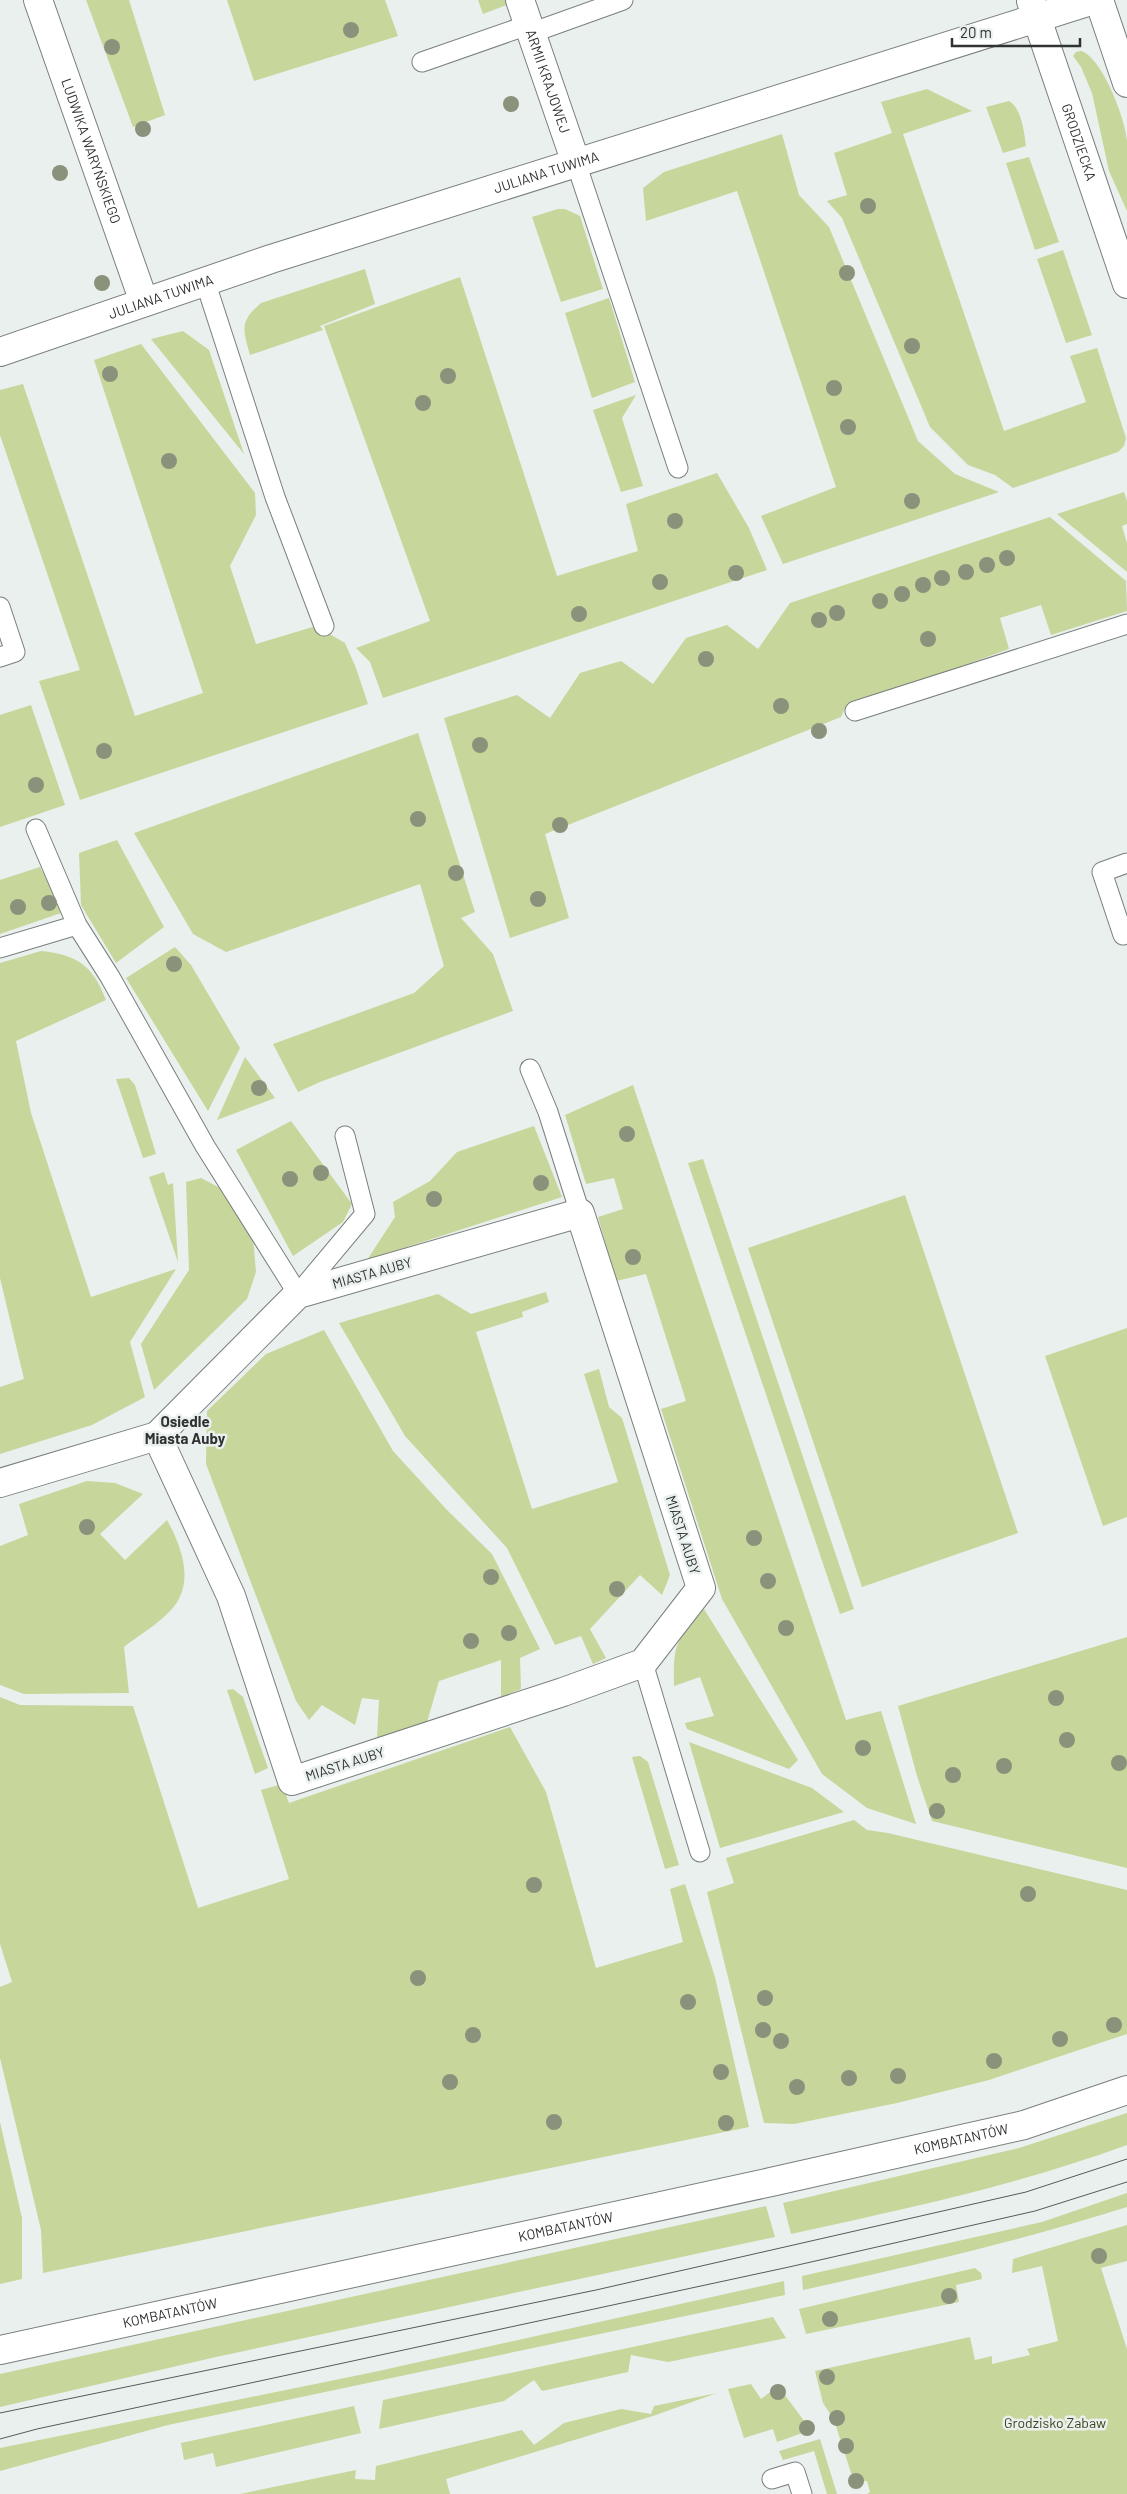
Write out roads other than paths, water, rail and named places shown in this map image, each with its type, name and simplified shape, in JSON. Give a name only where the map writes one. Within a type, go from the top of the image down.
[{"type":"street","name":"LUDWIKA WARYŃSKIEGO","points":[[38,0],[144,302]]},
{"type":"street","name":"JULIANA TUWIMA","points":[[0,352],[205,281],[576,163],[1034,9],[1094,0]]},
{"type":"street","points":[[1099,0],[1127,83]]},
{"type":"street","name":"GRODZIECKA","points":[[1034,9],[1127,284]]},
{"type":"street","name":"ARMII KRAJOWEJ","points":[[526,19],[576,163]]},
{"type":"street","name":"MIASTA AUBY","points":[[0,1484],[157,1436],[298,1294],[580,1212],[701,1588],[643,1662],[563,1692],[292,1781],[231,1596],[157,1436]]},
{"type":"street","name":"KOMBATANTÓW","points":[[0,2350],[772,2182],[1024,2125],[1127,2090]]},
{"type":"lane","points":[[422,62],[526,19],[623,0]]},
{"type":"lane","points":[[576,163],[678,468]]},
{"type":"lane","points":[[205,281],[276,496],[324,626]]},
{"type":"lane","points":[[0,607],[15,652],[0,657]]},
{"type":"lane","points":[[855,711],[1127,624]]},
{"type":"lane","points":[[36,829],[77,925],[110,977],[205,1146],[298,1294],[365,1214],[345,1136]]},
{"type":"lane","points":[[1127,863],[1102,872],[1123,935],[1127,934]]},
{"type":"lane","points":[[0,948],[77,925]]},
{"type":"lane","points":[[530,1069],[548,1112],[580,1212]]},
{"type":"lane","points":[[643,1662],[700,1852]]},
{"type":"lane","points":[[772,2479],[795,2472],[802,2494]]},
{"type":"tram line","points":[[0,2413],[596,2290],[1026,2192],[1127,2159]]},
{"type":"tram line","points":[[0,2439],[37,2429],[789,2267],[1035,2211],[1127,2182]]},
{"type":"district","name":"Osiedle Miasta Auby","points":[[185,1430]]},
{"type":"park label","name":"Grodzisko Zabaw","points":[[1055,2423]]}]
